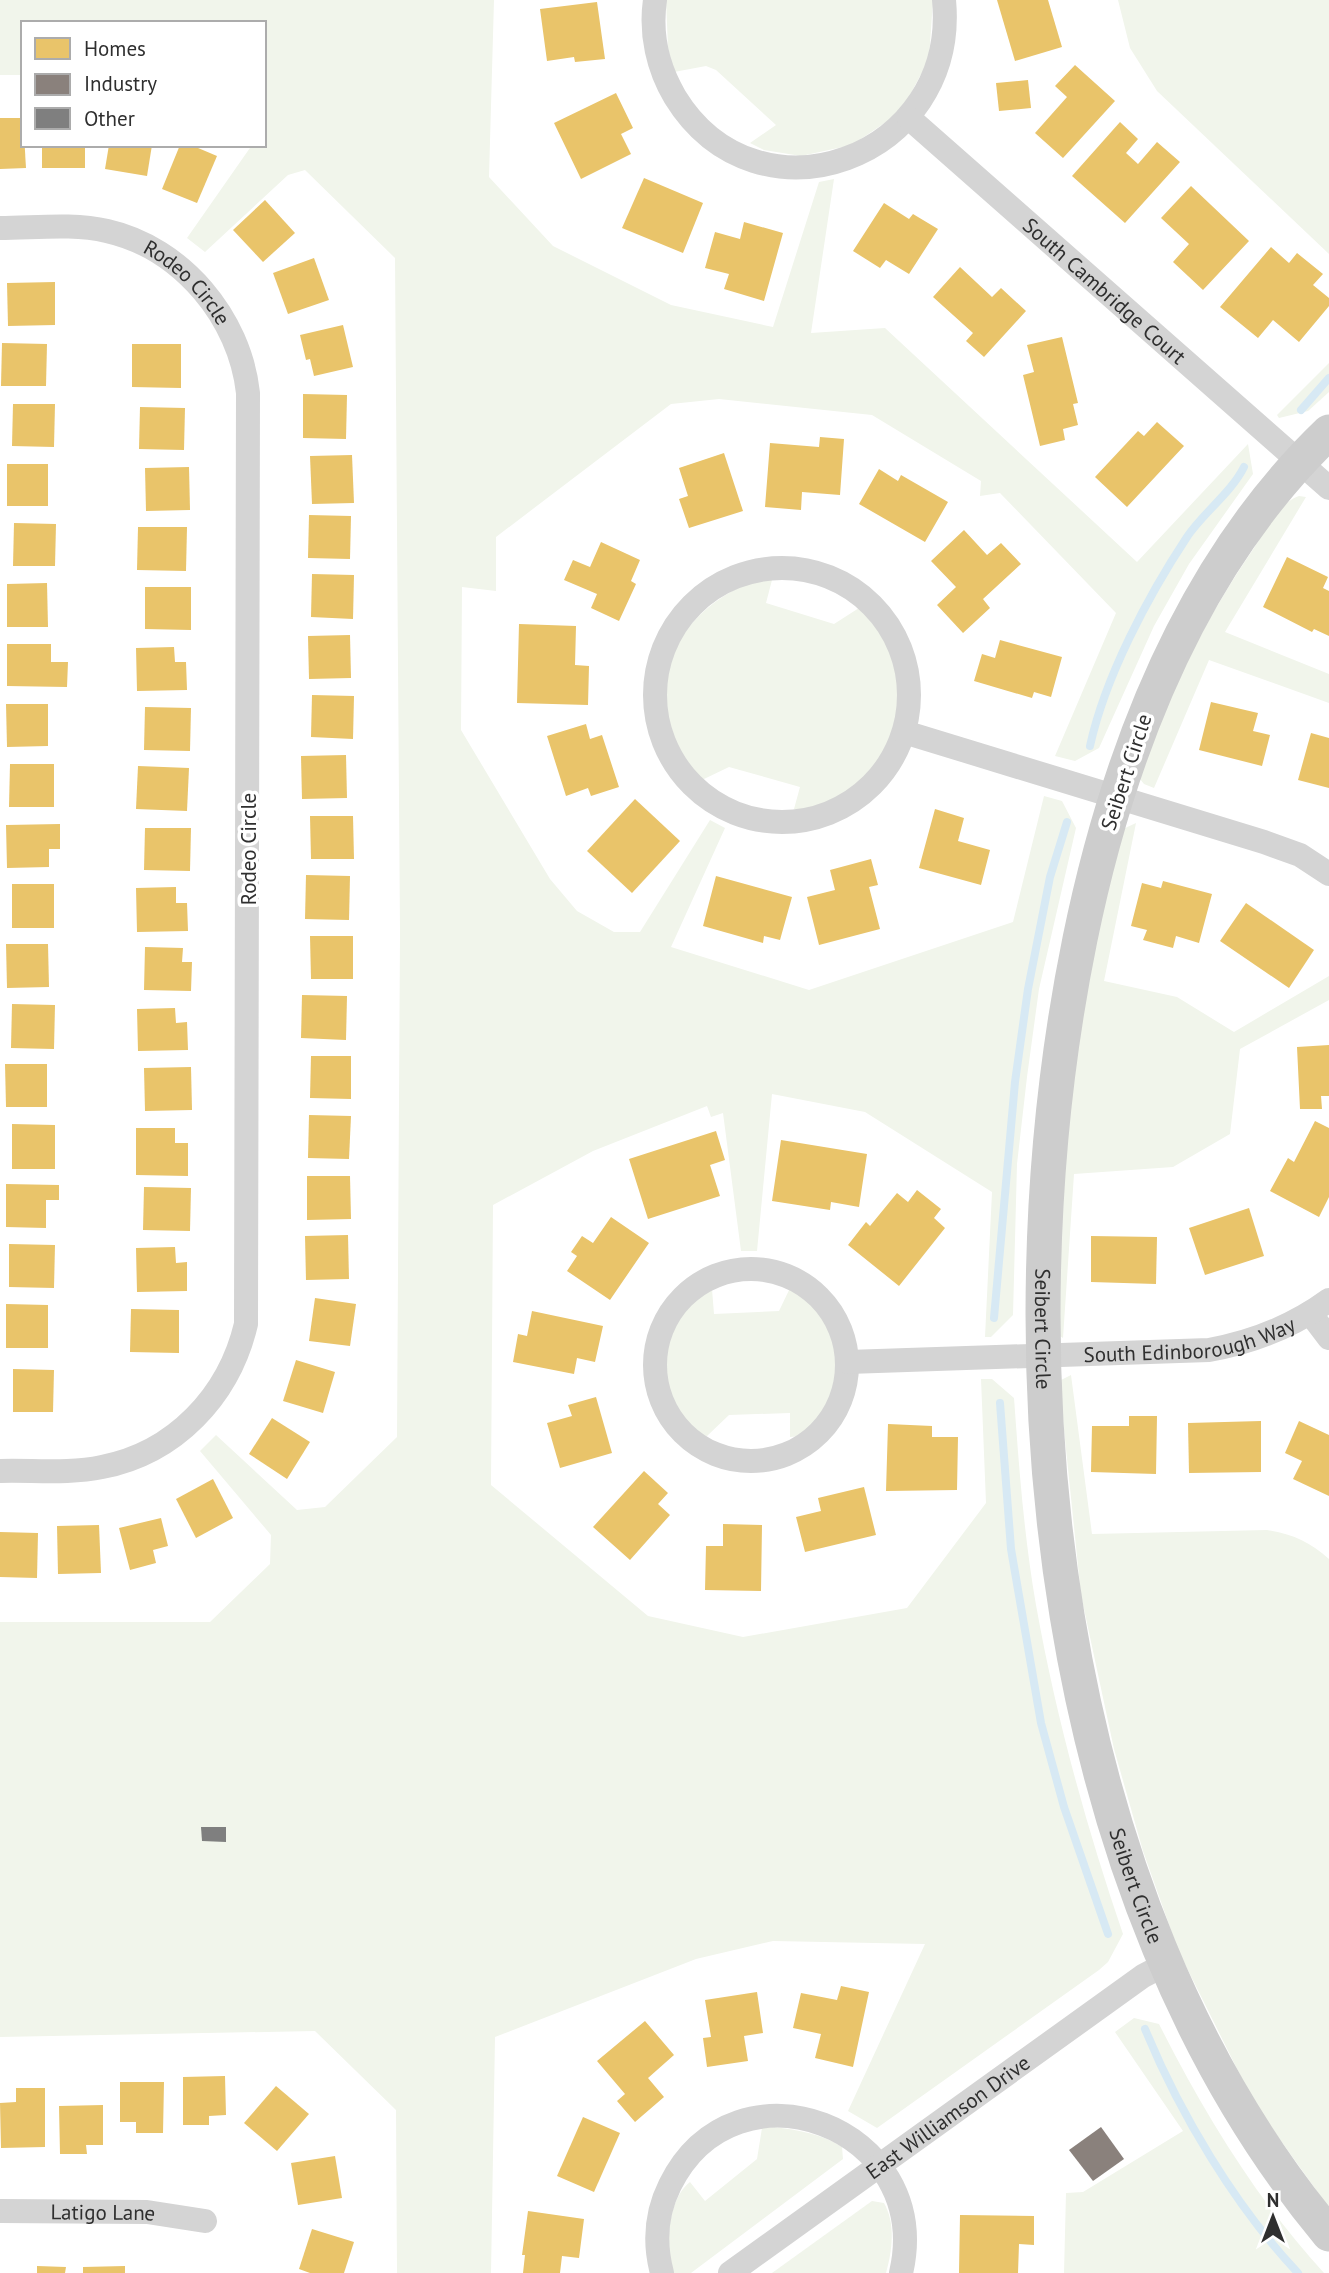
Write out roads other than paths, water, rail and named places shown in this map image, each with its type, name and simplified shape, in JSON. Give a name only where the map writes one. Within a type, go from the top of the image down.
[{"type":"street","points":[[655,0],[655,41],[671,90],[697,125],[732,150],[774,164],[818,165],[867,150],[909,118],[930,88],[942,53],[944,0]]},
{"type":"street","name":"South Cambridge Court","points":[[909,118],[1329,488]]},
{"type":"street","name":"Rodeo Circle","points":[[0,228],[94,228],[122,235],[154,249],[180,267],[216,309],[241,355],[248,394],[246,1324],[233,1364],[214,1398],[182,1430],[147,1452],[87,1470],[0,1471]]},
{"type":"street","name":"Seibert Circle","points":[[1329,432],[1300,462],[1241,538],[1185,628],[1144,716],[1116,796],[1085,916],[1057,1071],[1043,1234],[1042,1356],[1052,1503],[1076,1660],[1115,1818],[1166,1964],[1236,2105],[1284,2176],[1329,2234]]},
{"type":"street","points":[[781,568],[811,571],[852,588],[874,607],[892,631],[904,658],[909,687],[904,732],[882,774],[846,805],[802,820],[770,821],[747,817],[724,808],[698,791],[669,753],[655,708],[659,661],[678,620],[711,589],[751,571],[781,568]]},
{"type":"street","points":[[904,732],[1283,848],[1329,874]]},
{"type":"street","points":[[744,1269],[772,1270],[811,1289],[838,1321],[848,1362],[840,1405],[823,1430],[801,1448],[759,1461],[715,1454],[680,1430],[663,1405],[654,1363],[665,1321],[681,1298],[704,1281],[744,1269]]},
{"type":"street","points":[[1319,1307],[1329,1338]]},
{"type":"street","name":"South Edinborough Way","points":[[848,1362],[1209,1350],[1261,1337],[1319,1307]]},
{"type":"street","name":"East Williamson Drive","points":[[730,2273],[1143,1976],[1166,1964]]},
{"type":"street","points":[[662,2273],[657,2227],[666,2193],[684,2163],[709,2139],[724,2130],[757,2118],[809,2119],[849,2136],[881,2166],[897,2194],[905,2226],[901,2273]]},
{"type":"street","name":"Latigo Lane","points":[[0,2211],[147,2211],[205,2221]]},
{"type":"waterway","points":[[1301,410],[1329,378]]},
{"type":"waterway","points":[[1090,746],[1106,693],[1143,611],[1187,537],[1232,486],[1244,467]]},
{"type":"waterway","points":[[994,1318],[1015,1082],[1028,989],[1050,877],[1067,822]]},
{"type":"waterway","points":[[1000,1403],[1011,1549],[1041,1723],[1064,1807],[1108,1934]]},
{"type":"waterway","points":[[1145,2029],[1175,2094],[1211,2158],[1252,2219],[1298,2273]]}]
